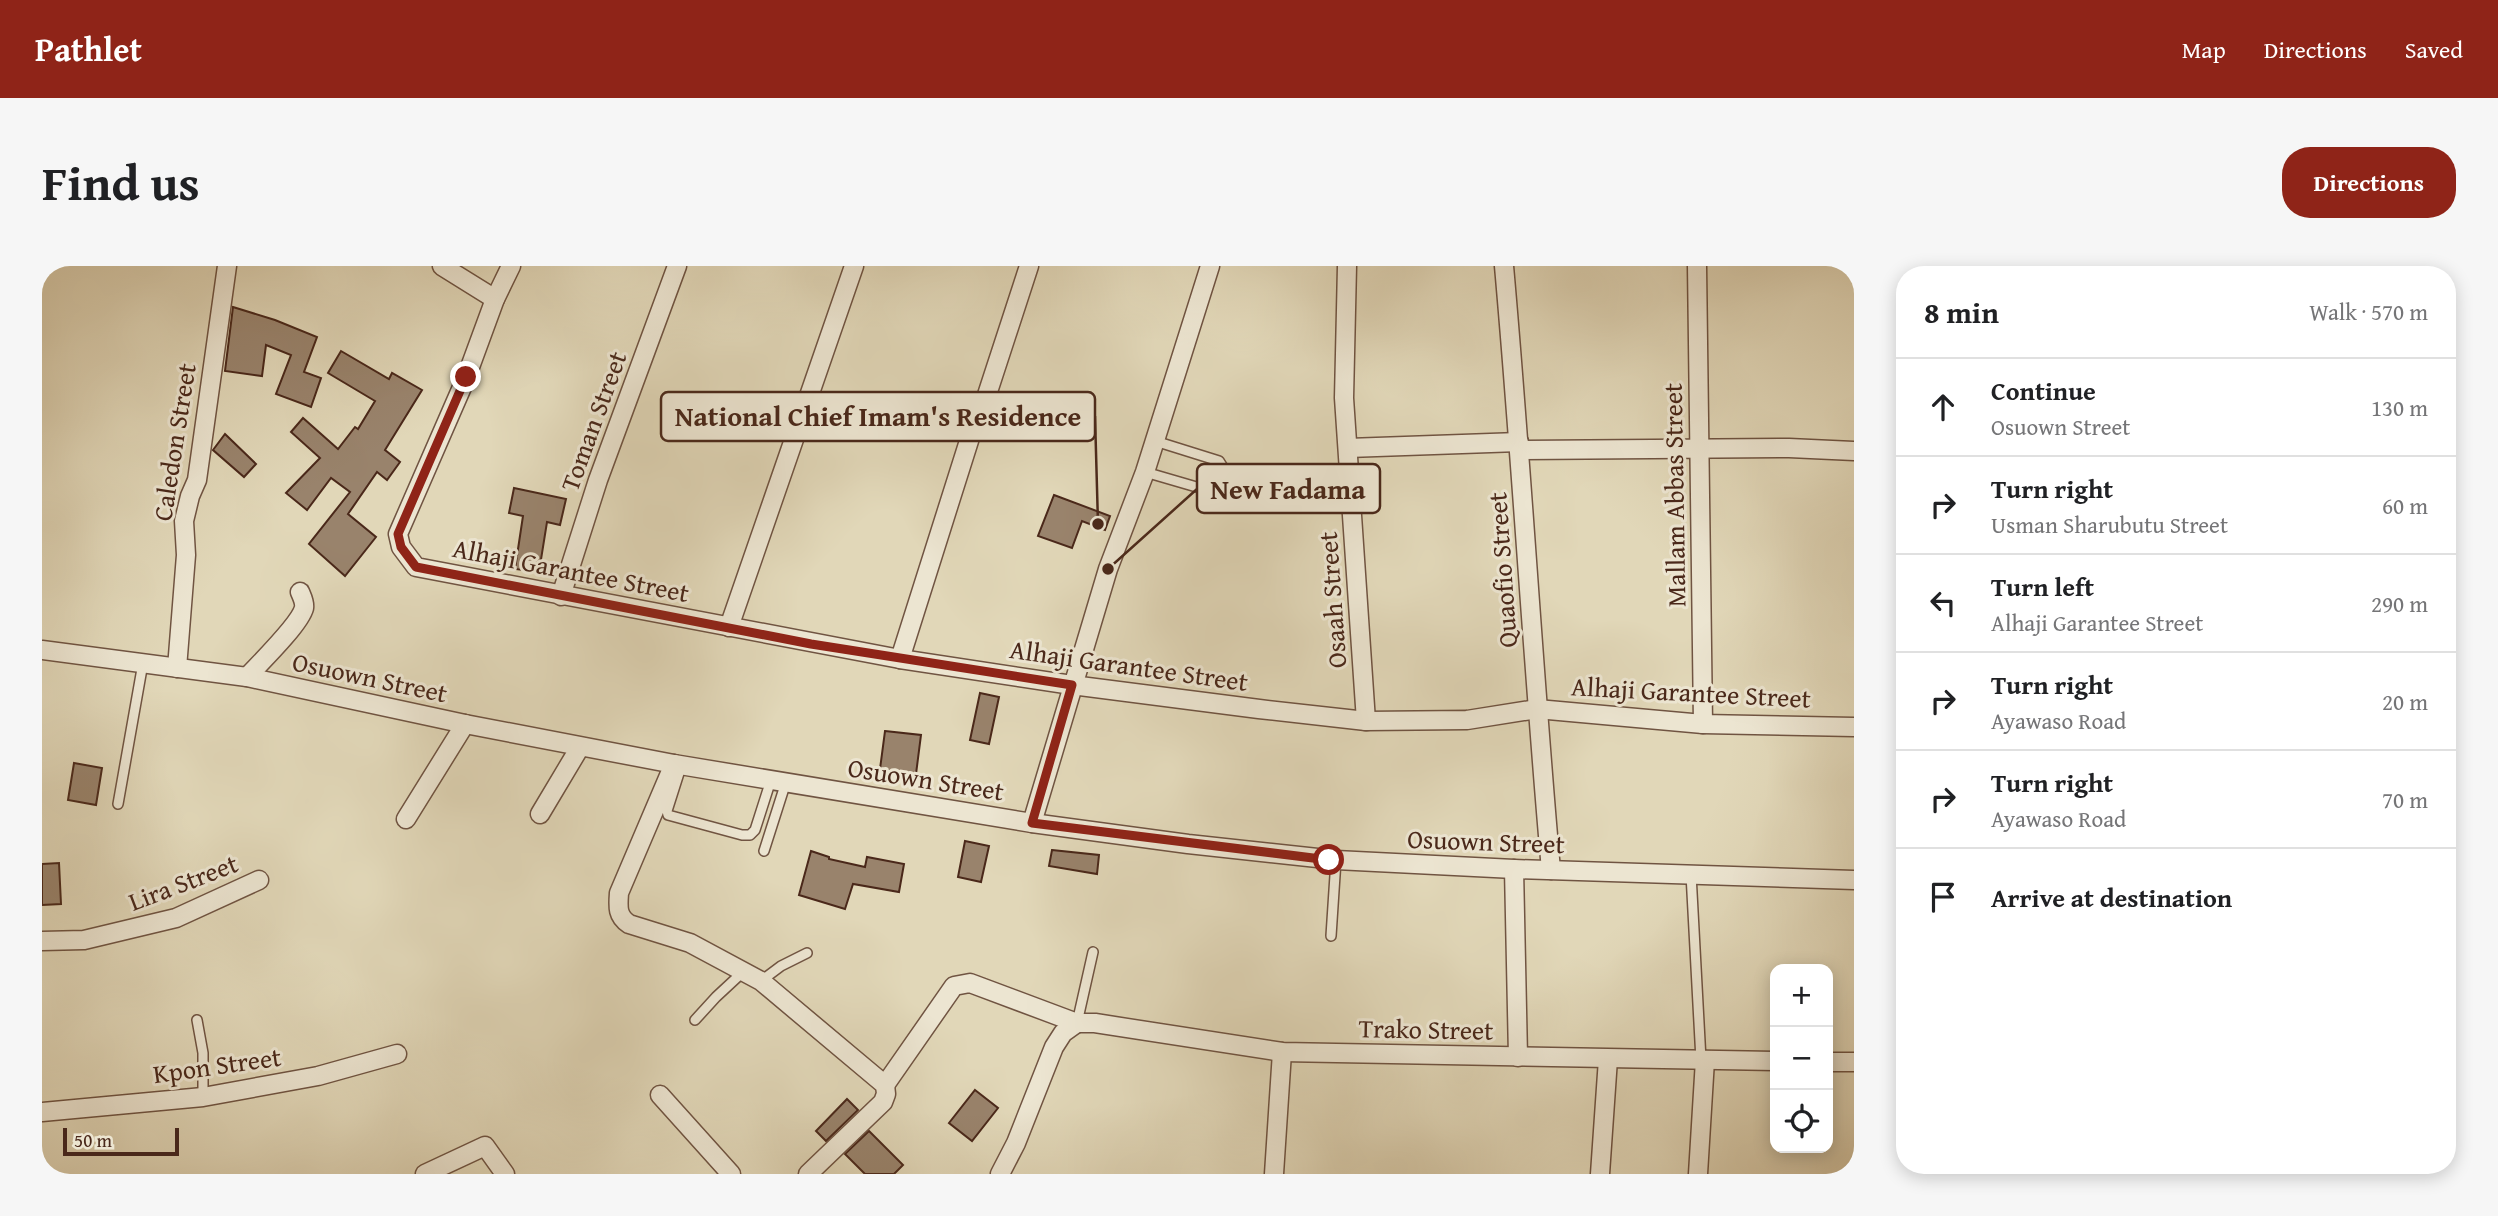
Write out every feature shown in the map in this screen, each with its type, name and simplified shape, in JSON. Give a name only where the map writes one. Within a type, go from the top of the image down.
[{"type":"street","name":"Caledon Street","points":[[177,668],[186,555],[184,521],[197,480],[226,266]]},
{"type":"street","points":[[442,266],[495,299],[511,266]]},
{"type":"street","name":"Toman Street","points":[[561,596],[598,480],[677,266]]},
{"type":"street","points":[[729,627],[854,266]]},
{"type":"street","points":[[900,659],[974,425],[984,404],[1029,266]]},
{"type":"street","points":[[1032,823],[1108,569],[1145,472],[1210,266]]},
{"type":"street","name":"Osaah Street","points":[[1347,266],[1344,398],[1366,721]]},
{"type":"street","name":"Quaofio Street","points":[[1504,266],[1551,870]]},
{"type":"street","name":"Mallam Abbas Street","points":[[1697,266],[1703,724]]},
{"type":"street","name":"Alhaji Garantee Street","points":[[495,299],[466,377],[398,534],[401,547],[416,567],[900,659],[1072,685],[1366,721],[1467,720],[1537,709],[1703,724],[1854,727]]},
{"type":"street","points":[[1349,448],[1520,446],[1854,451]]},
{"type":"street","points":[[247,677],[302,612],[304,606],[300,592]]},
{"type":"street","name":"Osuown Street","points":[[42,650],[247,677],[465,724],[678,765],[1032,823],[1188,844],[1336,860],[1514,869],[1854,880]]},
{"type":"street","points":[[406,819],[465,724]]},
{"type":"street","points":[[540,814],[580,747]]},
{"type":"street","points":[[678,765],[619,893],[617,909],[622,919],[629,924],[690,943],[761,981],[885,1085]]},
{"type":"street","points":[[1514,869],[1518,1057]]},
{"type":"street","name":"Lira Street","points":[[42,941],[83,940],[176,918],[260,880]]},
{"type":"street","name":"Trako Street","points":[[808,1174],[883,1102],[885,1085],[954,986],[970,983],[1077,1023],[1095,1023],[1282,1052],[1770,1061]]},
{"type":"street","points":[[1000,1174],[1016,1143],[1054,1047],[1063,1033],[1077,1023]]},
{"type":"street","points":[[1274,1174],[1282,1052]]},
{"type":"street","name":"Kpon Street","points":[[42,1112],[203,1097],[318,1076],[397,1054]]},
{"type":"street","points":[[1600,1174],[1608,1059]]},
{"type":"street","points":[[1698,1174],[1703,1060]]},
{"type":"street","points":[[1833,1062],[1854,1062]]},
{"type":"street","points":[[660,1096],[731,1174]]},
{"type":"street","points":[[425,1174],[485,1146],[505,1174]]},
{"type":"lane","points":[[1155,441],[1219,461],[1224,469],[1216,494]]},
{"type":"lane","points":[[1145,472],[1248,502]]},
{"type":"lane","points":[[118,804],[143,663]]},
{"type":"lane","points":[[678,765],[668,815],[742,835],[750,835],[754,830],[778,781]]},
{"type":"lane","points":[[764,851],[778,781]]},
{"type":"lane","points":[[1331,936],[1336,860]]},
{"type":"lane","points":[[1690,874],[1703,1060]]},
{"type":"lane","points":[[1077,1023],[1093,952]]},
{"type":"lane","points":[[761,981],[781,966],[807,953]]},
{"type":"lane","points":[[695,1020],[744,971]]},
{"type":"lane","points":[[197,1020],[203,1053],[203,1097]]},
{"type":"building","points":[[233,307],[317,337],[304,372],[321,378],[311,407],[276,394],[291,355],[266,345],[262,376],[225,371]]},
{"type":"building","points":[[341,351],[389,379],[392,373],[422,390],[385,450],[400,462],[387,480],[377,472],[348,514],[376,537],[345,576],[309,544],[350,492],[331,478],[307,510],[286,493],[320,458],[291,432],[303,418],[338,449],[355,427],[358,429],[375,401],[328,373]]},
{"type":"building","points":[[225,434],[256,464],[244,477],[213,450]]},
{"type":"building","points":[[514,488],[566,499],[560,525],[547,522],[539,572],[515,569],[523,516],[509,513]]},
{"type":"building","points":[[1054,495],[1110,516],[1105,530],[1082,521],[1072,548],[1038,536]]},
{"type":"building","points":[[980,693],[999,697],[989,744],[970,740]]},
{"type":"building","points":[[885,731],[921,735],[916,774],[880,769]]},
{"type":"building","points":[[74,763],[102,768],[96,805],[68,800]]},
{"type":"building","points":[[965,841],[989,846],[981,882],[958,877]]},
{"type":"building","points":[[1052,850],[1099,855],[1097,874],[1049,866]]},
{"type":"building","points":[[811,851],[829,859],[865,867],[867,857],[904,864],[899,892],[853,884],[845,909],[799,895]]},
{"type":"building","points":[[59,863],[61,904],[42,905],[42,864]]},
{"type":"building","points":[[975,1090],[998,1108],[972,1141],[949,1123]]},
{"type":"building","points":[[847,1099],[858,1110],[826,1141],[816,1131]]},
{"type":"building","points":[[869,1131],[903,1165],[894,1174],[865,1174],[845,1154]]},
{"type":"place","name":"National Chief Imam's Residence","points":[[1098,524]]},
{"type":"place","name":"New Fadama","points":[[1108,569]]},
{"type":"route","points":[[466,377],[398,534],[401,547],[416,567],[811,644],[1072,685],[1032,823],[1329,860]]}]
